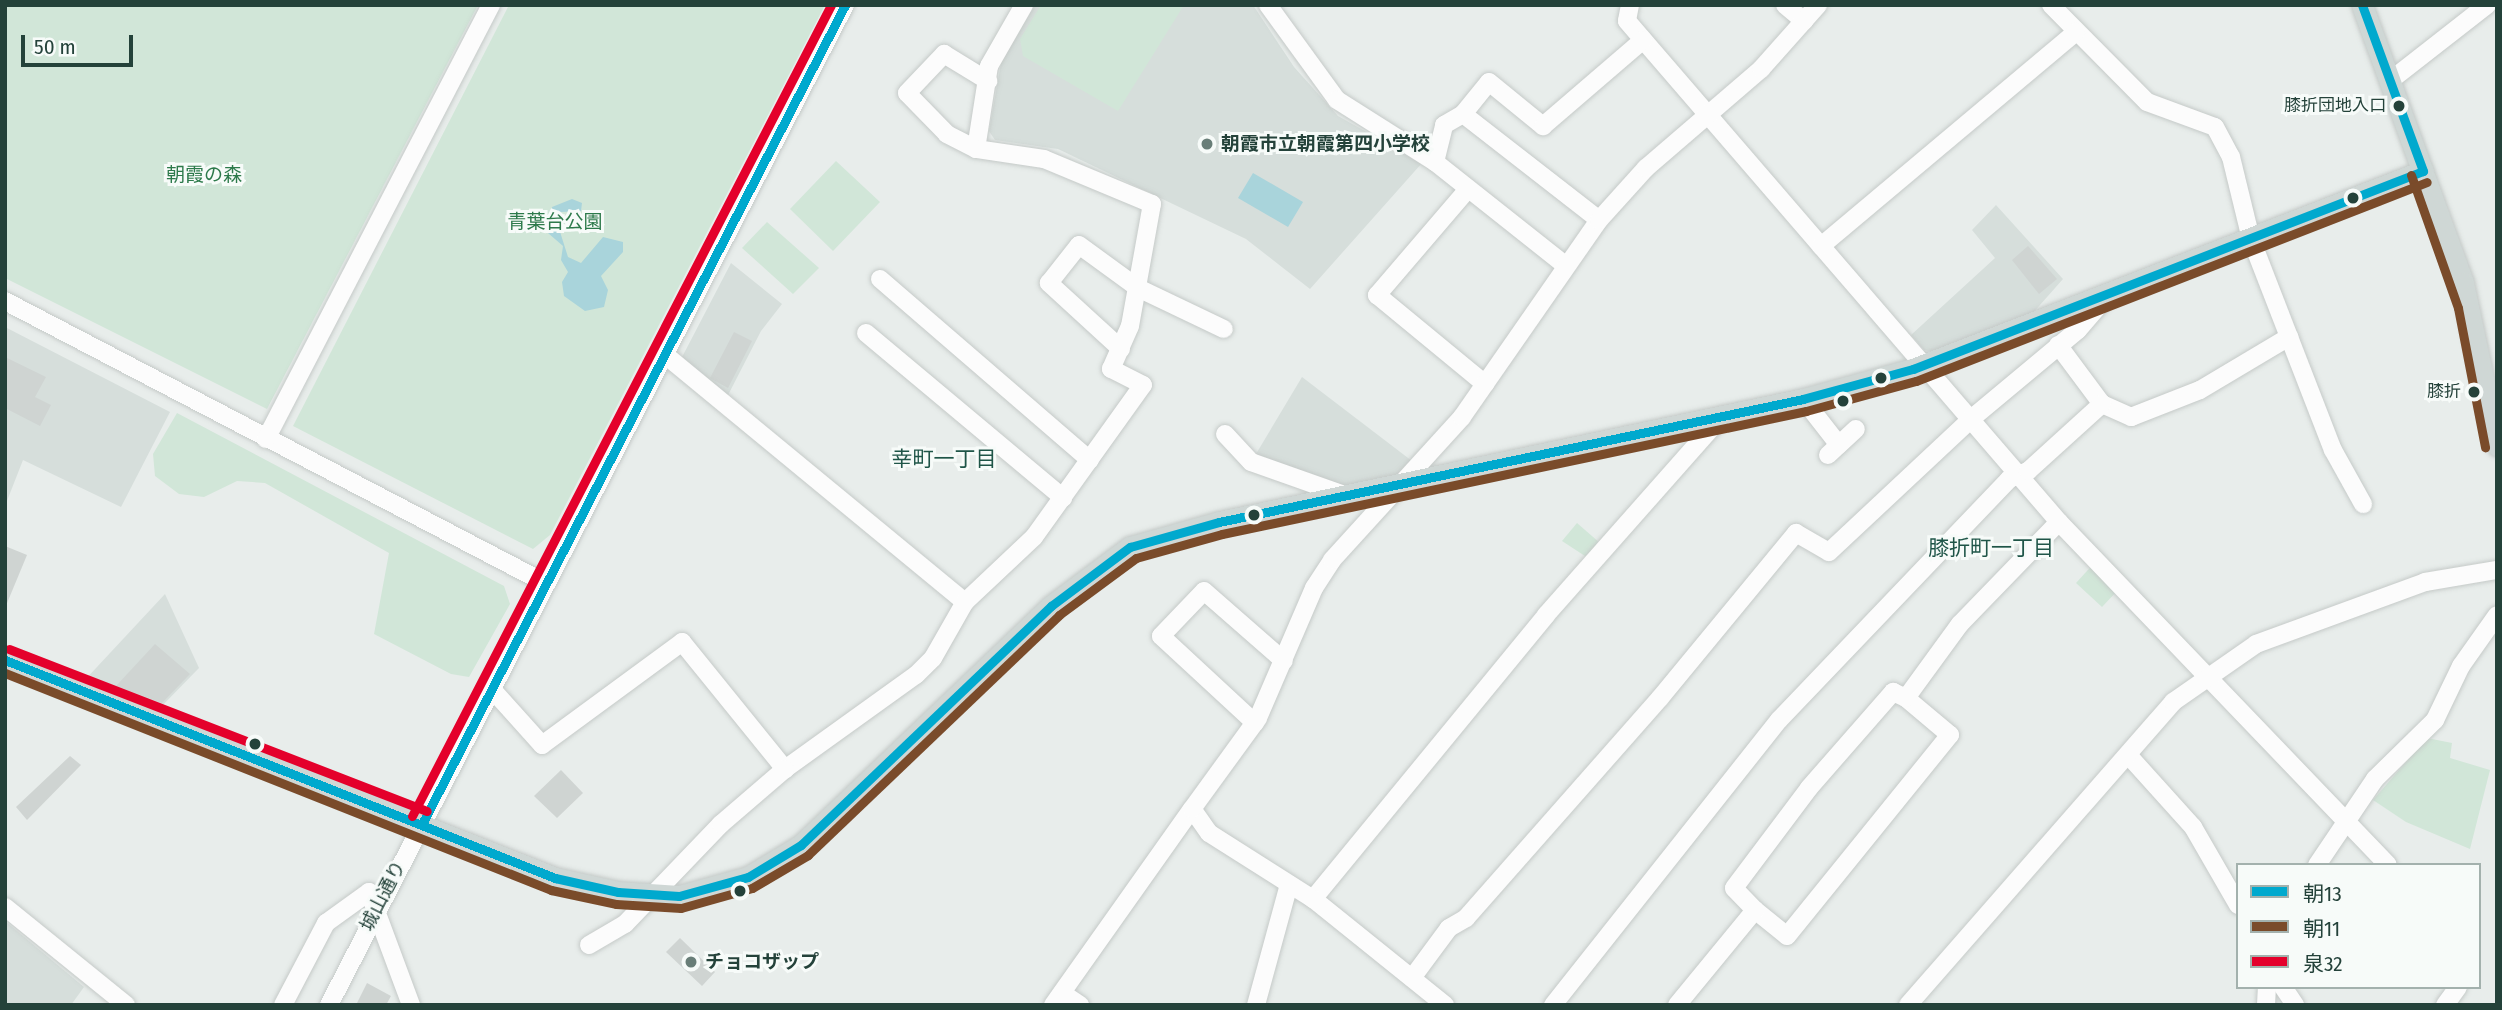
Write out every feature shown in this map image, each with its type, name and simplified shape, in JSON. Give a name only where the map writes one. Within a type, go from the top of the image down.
[{"type":"main road","points":[[2362,5],[2470,305],[2497,445]]},
{"type":"main road","points":[[5,660],[423,822],[555,878],[652,896],[724,887],[801,845],[1051,606],[1113,556],[1160,536],[1803,399],[1924,365],[2423,171]]},
{"type":"street","points":[[266,439],[491,5]]},
{"type":"street","name":"城山通り","points":[[328,1005],[490,687],[845,5]]},
{"type":"street","points":[[976,149],[989,65],[1024,5]]},
{"type":"street","points":[[1268,5],[1337,100],[1435,162],[1565,265]]},
{"type":"street","points":[[1630,5],[1627,21],[2059,522],[2386,863]]},
{"type":"street","points":[[1785,5],[1804,21]]},
{"type":"street","points":[[1080,1005],[1057,999],[1255,723],[1332,560],[1462,418],[1565,265],[1599,220],[1646,168],[1709,116],[1818,5]]},
{"type":"street","points":[[2051,5],[2147,102],[2215,127],[2231,156],[2252,239],[2333,450],[2363,504]]},
{"type":"street","points":[[2391,80],[2487,5]]},
{"type":"street","points":[[1821,246],[2076,32]]},
{"type":"street","points":[[1435,162],[1444,125],[1463,114],[1489,82],[1543,125],[1643,40]]},
{"type":"street","points":[[589,945],[625,924],[721,824],[785,769],[916,675],[933,658],[965,602],[1034,537],[1143,385],[1111,369],[1121,349],[1138,288],[1152,204],[1044,159],[976,149],[947,134],[907,93],[944,54],[988,81]]},
{"type":"street","points":[[1463,114],[1599,220]]},
{"type":"street","points":[[1468,189],[1377,295],[1485,384]]},
{"type":"street","points":[[1121,349],[1048,283],[1079,245],[1138,288],[1224,330]]},
{"type":"street","points":[[880,279],[1090,460]]},
{"type":"street","points":[[1412,978],[1449,928],[1466,918],[1664,694],[1796,533],[1829,552],[1971,419],[2058,345],[2108,295]]},
{"type":"street","points":[[5,301],[545,583]]},
{"type":"street","points":[[866,333],[1063,498]]},
{"type":"street","points":[[2058,345],[2102,404],[2132,417],[2200,390],[2289,337]]},
{"type":"street","points":[[664,354],[965,602]]},
{"type":"street","points":[[1803,399],[1834,450],[1856,429]]},
{"type":"street","points":[[1552,1005],[1749,754],[2019,473],[2028,471],[2102,404]]},
{"type":"street","points":[[1313,899],[1546,615],[1721,416]]},
{"type":"street","points":[[1225,434],[1251,462],[1347,496]]},
{"type":"street","points":[[1906,698],[1960,624],[2059,522]]},
{"type":"street","points":[[1908,1005],[2129,756],[2173,702],[2256,644],[2425,582],[2497,570]]},
{"type":"street","points":[[1255,723],[1161,636],[1205,590],[1284,661]]},
{"type":"street","points":[[2318,863],[2375,779],[2435,720],[2461,666],[2497,615]]},
{"type":"street","points":[[490,687],[542,745],[682,642],[785,769]]},
{"type":"street","points":[[1893,692],[1906,698],[1950,735],[1787,936],[1755,910],[1734,888],[1809,788],[1893,692]]},
{"type":"street","points":[[2129,756],[2193,827],[2236,902]]},
{"type":"street","points":[[1192,809],[1209,833],[1313,899],[1445,1005]]},
{"type":"street","points":[[1256,1005],[1289,884]]},
{"type":"street","points":[[283,1005],[326,922],[369,892],[377,907],[411,1005]]},
{"type":"street","points":[[5,907],[126,1005]]},
{"type":"street","points":[[1677,1005],[1755,910]]},
{"type":"street","points":[[2284,989],[2295,1005]]},
{"type":"street","points":[[2445,1005],[2457,989]]},
{"type":"shaded area","name":"朝霞市立朝霞第四小学校","points":[[1035,5],[1253,5],[1294,67],[1338,116],[1422,163],[1310,289],[1246,239],[1058,149],[995,140],[989,131],[1001,63]]},
{"type":"shaded area","points":[[1996,205],[2063,279],[2032,314],[1934,352],[1924,350],[1911,335],[1995,258],[1972,230]]},
{"type":"shaded area","points":[[731,263],[782,304],[761,331],[726,399],[680,361]]},
{"type":"shaded area","points":[[5,327],[170,412],[121,507],[23,460],[5,506]]},
{"type":"shaded area","points":[[1302,377],[1412,461],[1393,480],[1339,490],[1253,459]]},
{"type":"shaded area","points":[[165,594],[199,668],[157,711],[83,682]]},
{"type":"shaded area","points":[[5,921],[84,987],[71,1005],[5,1005]]},
{"type":"green space","name":"朝霞の森","points":[[5,5],[478,5],[267,409],[5,278]]},
{"type":"green space","name":"青葉台公園","points":[[509,5],[825,5],[550,535],[533,549],[293,426]]},
{"type":"green space","points":[[1041,5],[1184,5],[1118,111],[1023,56],[1020,39]]},
{"type":"green space","points":[[836,161],[880,202],[833,251],[790,209]]},
{"type":"green space","points":[[767,222],[819,268],[793,294],[742,248]]},
{"type":"green space","points":[[177,413],[504,586],[510,604],[469,677],[451,674],[374,634],[389,553],[265,483],[237,481],[204,497],[179,494],[155,476],[153,454]]},
{"type":"green space","points":[[1577,523],[1600,543],[1588,558],[1562,541]]},
{"type":"green space","points":[[2097,560],[2118,590],[2102,607],[2076,583]]},
{"type":"green space","points":[[2427,738],[2452,743],[2450,758],[2490,770],[2470,849],[2406,822],[2373,800]]},
{"type":"water","points":[[1253,173],[1303,202],[1288,227],[1238,198]]},
{"type":"water","points":[[572,199],[582,203],[581,211],[561,212],[556,219],[568,257],[581,263],[603,237],[623,242],[623,252],[601,276],[608,290],[604,307],[585,311],[564,296],[562,282],[568,272],[561,260],[563,246],[548,233],[552,207]]},
{"type":"building","points":[[2028,246],[2057,279],[2039,294],[2012,260]]},
{"type":"building","points":[[734,332],[752,341],[728,388],[710,378]]},
{"type":"building","points":[[5,357],[46,377],[35,397],[51,405],[40,426],[5,408]]},
{"type":"building","points":[[5,546],[27,555],[5,608]]},
{"type":"building","points":[[155,644],[190,674],[162,703],[116,686]]},
{"type":"building","points":[[70,756],[81,765],[27,820],[16,807]]},
{"type":"building","points":[[561,770],[583,793],[557,818],[534,796]]},
{"type":"building","name":"チョコザップ","points":[[680,938],[715,972],[702,986],[666,952]]},
{"type":"building","points":[[367,983],[391,996],[386,1005],[356,1005]]},
{"type":"transit line","name":"泉32","points":[[412,816],[831,5]]},
{"type":"transit line","name":"朝13","points":[[423,822],[845,5]]},
{"type":"transit line","name":"朝13","points":[[2362,5],[2423,171]]},
{"type":"transit line","name":"朝13","points":[[5,660],[555,878],[618,892],[679,896],[748,877],[801,845],[1051,606],[1130,547],[1219,522],[1803,399],[1913,369],[2423,171]]},
{"type":"transit line","name":"朝11","points":[[2411,175],[2458,308],[2485,447]]},
{"type":"transit line","name":"朝11","points":[[5,673],[551,890],[616,904],[681,908],[752,888],[808,855],[1059,615],[1136,558],[1222,534],[1806,411],[1916,381],[2427,182]]},
{"type":"transit line","name":"泉32","points":[[9,649],[427,811]]},
{"type":"place","name":"膝折団地入口","points":[[2399,106]]},
{"type":"place","name":"朝霞市立朝霞第四小学校","points":[[1207,144]]},
{"type":"place","name":"膝折","points":[[2474,392]]},
{"type":"place","name":"チョコザップ","points":[[691,962]]},
{"type":"district","name":"幸町一丁目","points":[[944,459]]},
{"type":"district","name":"膝折町一丁目","points":[[1991,548]]}]
